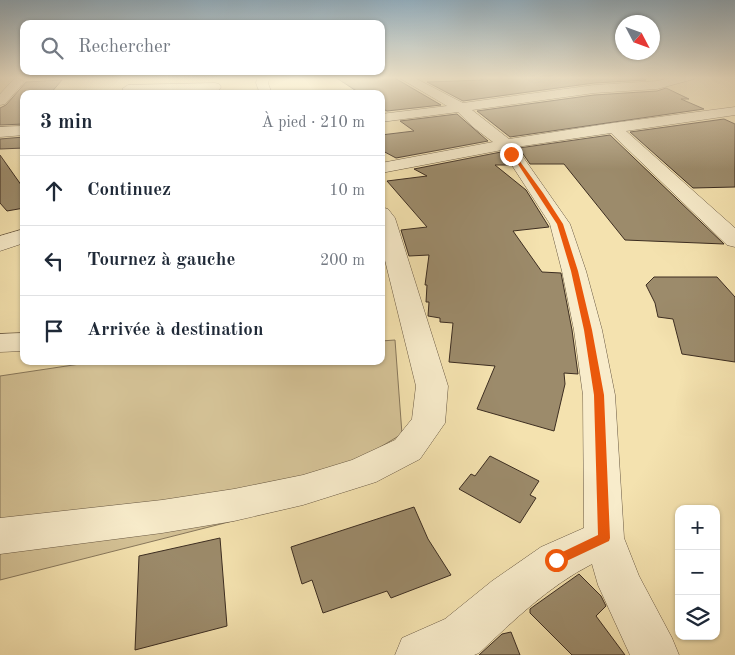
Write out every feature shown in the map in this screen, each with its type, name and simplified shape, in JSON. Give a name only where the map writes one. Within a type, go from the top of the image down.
[{"type":"street","points":[[461,108],[478,124],[506,144],[560,224],[574,271],[588,330],[599,395],[604,538],[620,585],[655,655]]},
{"type":"street","points":[[385,118],[464,108]]},
{"type":"street","points":[[385,167],[506,144],[665,120],[721,108]]},
{"type":"street","points":[[643,109],[665,120]]},
{"type":"street","points":[[613,127],[735,240]]},
{"type":"street","points":[[0,132],[20,130]]},
{"type":"street","points":[[0,536],[180,516],[321,487],[372,469],[410,449],[427,425],[432,386],[385,218]]},
{"type":"street","points":[[0,244],[20,236]]},
{"type":"street","points":[[419,655],[462,636],[508,596],[556,560],[604,538]]},
{"type":"shaded area","points":[[395,340],[402,434],[276,510],[0,580],[0,376],[73,365],[385,365],[385,341]]},
{"type":"building","points":[[0,108],[20,108],[20,124],[0,125]]},
{"type":"building","points":[[385,108],[418,108],[387,111]]},
{"type":"building","points":[[502,108],[704,109],[510,137],[477,111]]},
{"type":"building","points":[[457,114],[488,141],[396,158],[385,152],[385,135],[414,131],[400,121]]},
{"type":"building","points":[[724,119],[735,124],[735,187],[693,188],[630,132]]},
{"type":"building","points":[[610,135],[724,244],[625,240],[564,164],[530,164],[519,148]]},
{"type":"building","points":[[20,137],[20,148],[0,149],[0,139]]},
{"type":"building","points":[[501,152],[509,165],[495,165],[526,190],[549,227],[513,231],[542,272],[561,273],[572,330],[578,374],[564,373],[565,384],[554,431],[477,409],[495,366],[449,362],[453,323],[440,322],[440,318],[428,316],[429,302],[426,302],[427,285],[425,285],[429,255],[409,256],[401,230],[427,227],[387,181],[427,176],[414,169]]},
{"type":"building","points":[[0,155],[20,183],[20,209],[7,211],[0,203]]},
{"type":"building","points":[[654,277],[717,277],[735,297],[735,362],[682,354],[673,319],[658,317],[655,303],[646,285]]},
{"type":"building","points":[[490,456],[539,481],[530,495],[536,498],[520,523],[459,489],[471,474],[475,476]]},
{"type":"building","points":[[414,507],[428,539],[451,575],[391,598],[387,591],[323,613],[312,580],[302,584],[291,547]]},
{"type":"building","points":[[220,538],[227,626],[135,650],[139,556]]},
{"type":"building","points":[[579,574],[601,596],[606,606],[596,616],[625,655],[572,655],[530,613],[530,609]]},
{"type":"building","points":[[511,632],[520,655],[479,655],[502,634]]},
{"type":"route","points":[[511,154],[541,194],[560,224],[574,271],[588,330],[599,395],[604,538],[556,560]]}]
